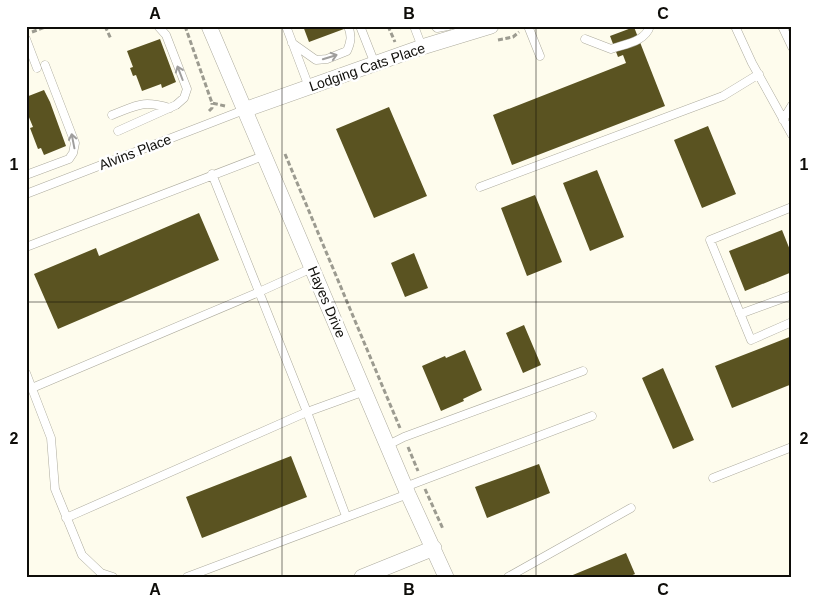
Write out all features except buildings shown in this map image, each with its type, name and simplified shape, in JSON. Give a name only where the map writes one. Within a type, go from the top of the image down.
[{"type":"street","name":"Hayes Drive","points":[[209,26],[263,156],[446,577]]},
{"type":"street","name":"Lodging Cats Place","points":[[244,110],[422,47],[491,26]]},
{"type":"street","points":[[362,577],[434,548]]},
{"type":"lane","points":[[118,131],[176,106],[184,98],[187,90],[166,35],[158,26]]},
{"type":"lane","points":[[286,26],[309,87]]},
{"type":"lane","points":[[292,43],[316,60],[327,59],[347,51],[351,42],[348,26]]},
{"type":"lane","points":[[360,26],[375,64]]},
{"type":"lane","points":[[414,26],[422,47]]},
{"type":"lane","points":[[434,26],[437,28],[448,26]]},
{"type":"lane","points":[[528,26],[540,56]]},
{"type":"lane","points":[[585,39],[611,49],[642,38],[649,31],[650,26]]},
{"type":"lane","points":[[735,26],[792,135]]},
{"type":"lane","points":[[782,26],[792,47]]},
{"type":"lane","points":[[26,39],[41,67],[75,144],[73,154],[69,159],[26,175]]},
{"type":"lane","points":[[480,187],[723,96],[759,74]]},
{"type":"lane","points":[[112,115],[141,104],[152,103],[170,108]]},
{"type":"lane","points":[[783,120],[792,105]]},
{"type":"lane","name":"Alvins Place","points":[[26,194],[244,110]]},
{"type":"lane","points":[[783,120],[792,116]]},
{"type":"lane","points":[[26,247],[263,156]]},
{"type":"lane","points":[[212,174],[307,412],[346,516]]},
{"type":"lane","points":[[792,207],[710,240],[751,340],[792,322]]},
{"type":"lane","points":[[32,388],[312,268]]},
{"type":"lane","points":[[740,314],[792,294]]},
{"type":"lane","points":[[388,445],[404,437],[582,371]]},
{"type":"lane","points":[[26,373],[51,438],[55,489],[66,518],[82,555],[101,573],[113,577]]},
{"type":"lane","points":[[66,518],[307,412],[365,391]]},
{"type":"lane","points":[[187,577],[346,516],[407,490],[422,480],[592,416]]},
{"type":"lane","points":[[713,478],[792,447]]},
{"type":"lane","points":[[508,577],[631,508]]},
{"type":"path","points":[[26,35],[48,26]]},
{"type":"path","points":[[105,26],[111,39]]},
{"type":"path","points":[[185,26],[212,102],[244,110]]},
{"type":"path","points":[[285,154],[445,534]]}]
